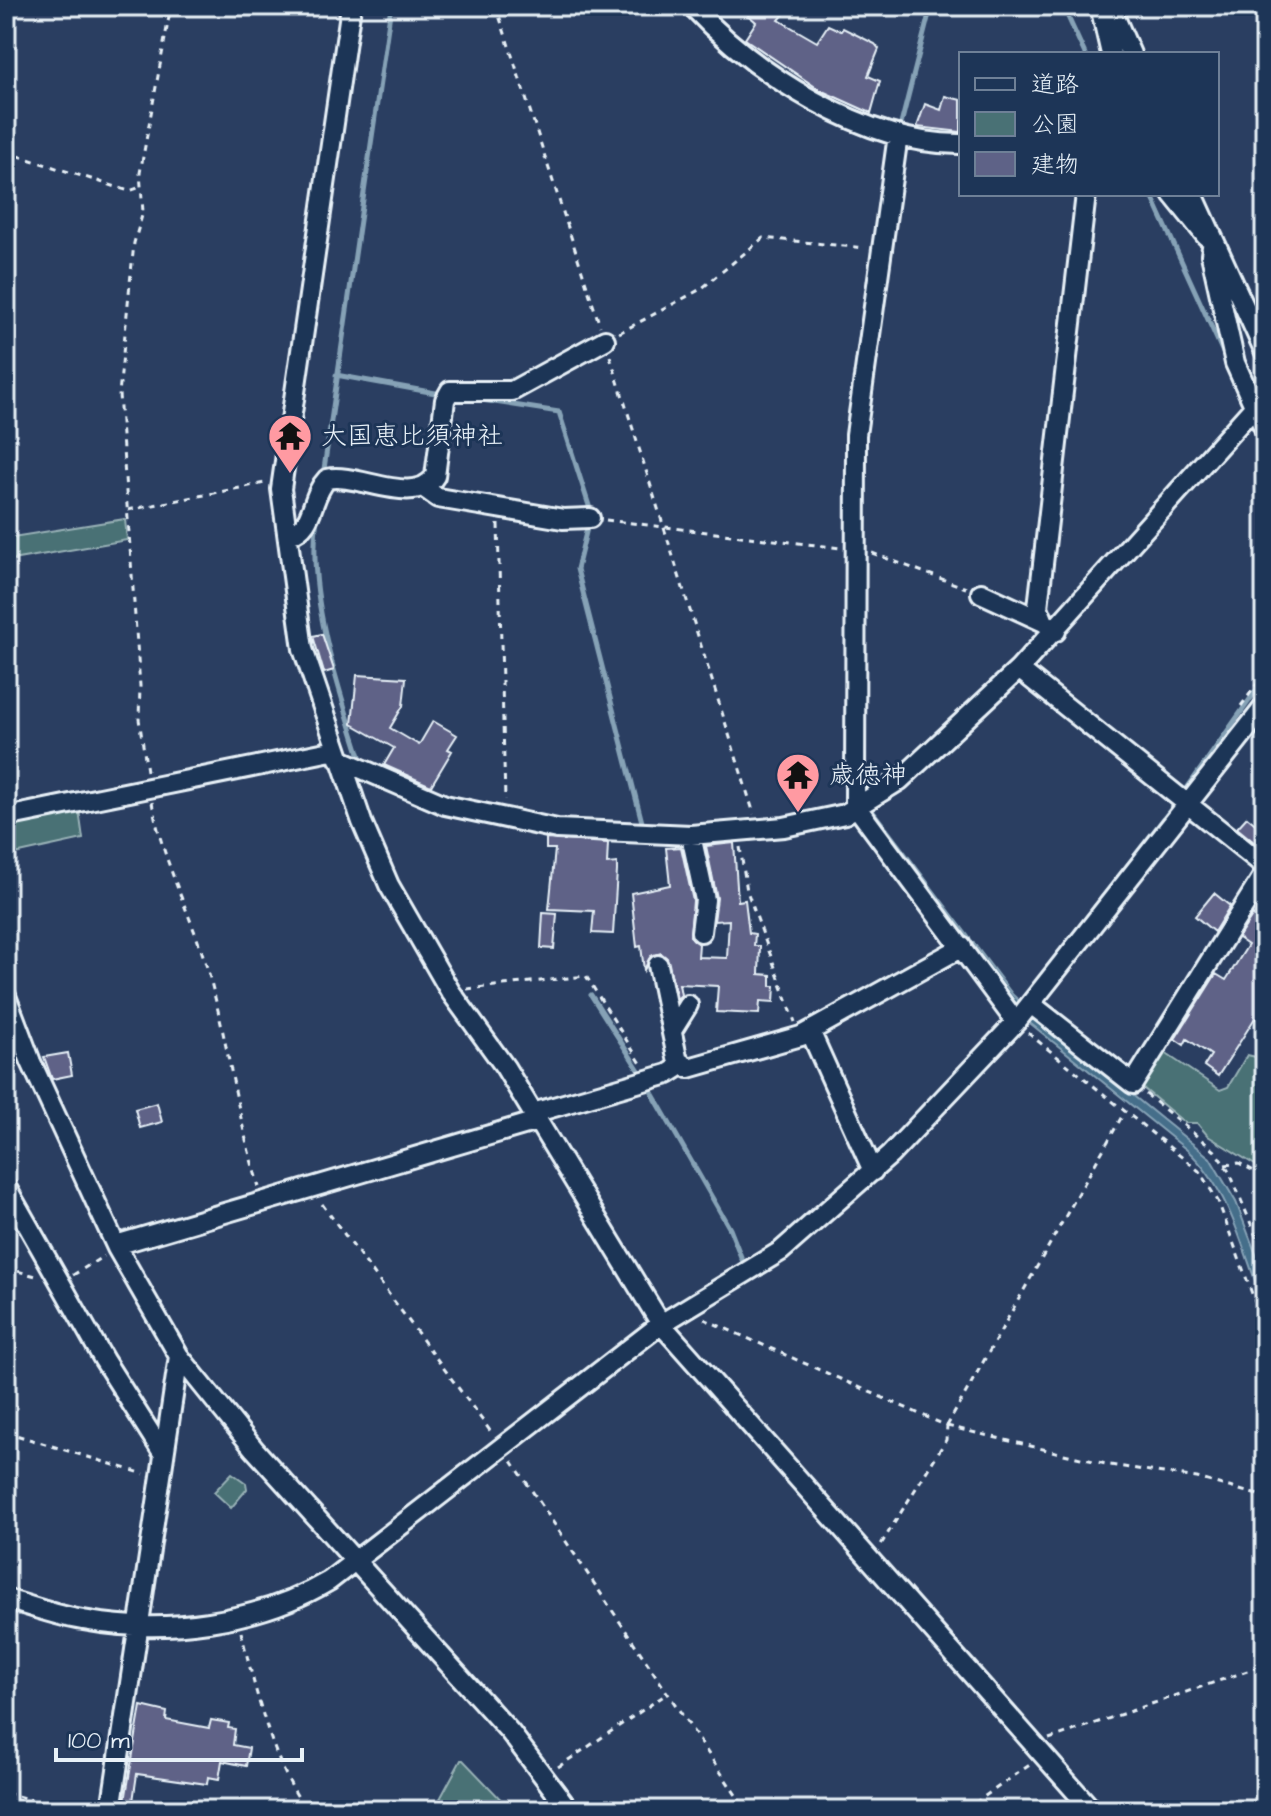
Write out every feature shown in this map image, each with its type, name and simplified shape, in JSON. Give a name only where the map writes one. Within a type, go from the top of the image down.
[{"type":"street","points":[[351,6],[281,479],[291,579],[303,649],[338,755],[389,885],[450,991],[480,1028],[661,1324],[1092,1810]]},
{"type":"street","points":[[692,6],[716,32],[783,83],[847,115],[898,135],[959,144]]},
{"type":"street","points":[[1100,6],[1111,52]]},
{"type":"street","points":[[1110,6],[1130,52]]},
{"type":"street","points":[[898,135],[856,435],[860,550],[856,804],[962,947],[1024,1013],[1133,1084],[1265,873]]},
{"type":"street","points":[[1050,626],[1038,601],[1086,196]]},
{"type":"street","points":[[1173,196],[1201,234],[1213,239]]},
{"type":"street","points":[[1194,196],[1265,352]]},
{"type":"street","points":[[1213,239],[1211,255],[1235,363],[1265,430]]},
{"type":"street","points":[[289,535],[301,531],[307,523],[319,488],[327,479],[412,490],[424,488],[435,476],[445,400],[450,391],[512,391],[605,340]]},
{"type":"street","points":[[6,817],[338,755],[445,805],[557,829],[691,835],[810,823],[856,804],[900,780],[1019,669],[1050,626],[1254,407]]},
{"type":"street","points":[[424,488],[438,498],[563,519],[590,518]]},
{"type":"street","points":[[981,593],[1050,626]]},
{"type":"street","points":[[1019,669],[1265,866]]},
{"type":"street","points":[[6,1599],[80,1620],[138,1626],[238,1617],[304,1596],[356,1562],[415,1511],[661,1324],[781,1251],[873,1171],[959,1086],[1024,1013],[1265,706]]},
{"type":"street","points":[[691,835],[705,900],[701,932]]},
{"type":"street","points":[[658,965],[681,1063],[689,1068],[806,1034],[962,947]]},
{"type":"street","points":[[6,996],[48,1101],[116,1245],[179,1356],[254,1449],[546,1776],[569,1810]]},
{"type":"street","points":[[673,1029],[688,1005]]},
{"type":"street","points":[[806,1034],[873,1171]]},
{"type":"street","points":[[116,1245],[315,1187],[535,1117],[674,1071],[681,1063]]},
{"type":"street","points":[[6,1187],[104,1360],[163,1453]]},
{"type":"street","points":[[111,1810],[179,1356]]},
{"type":"path","points":[[171,6],[138,188],[143,212],[134,243],[119,394],[140,686],[139,719],[149,790],[164,852],[190,916],[209,977],[248,1154],[263,1202]]},
{"type":"path","points":[[496,6],[759,830]]},
{"type":"path","points":[[966,6],[977,9],[985,6]]},
{"type":"path","points":[[6,152],[129,191],[138,188]]},
{"type":"path","points":[[605,340],[701,289],[763,238],[881,250]]},
{"type":"path","points":[[128,510],[281,479]]},
{"type":"path","points":[[500,508],[497,530],[505,820]]},
{"type":"path","points":[[590,518],[860,550],[981,593]]},
{"type":"path","points":[[738,831],[747,891],[806,1034]]},
{"type":"path","points":[[450,991],[586,976],[651,1079]]},
{"type":"path","points":[[1024,1013],[1125,1111],[1185,1157],[1210,1186],[1265,1329]]},
{"type":"path","points":[[1133,1084],[1215,1151],[1265,1258]]},
{"type":"path","points":[[871,1561],[946,1440],[947,1426],[1125,1111]]},
{"type":"path","points":[[1224,1165],[1239,1163],[1265,1177]]},
{"type":"path","points":[[315,1187],[321,1202],[501,1446],[746,1810]]},
{"type":"path","points":[[688,1308],[698,1317],[947,1426],[1110,1465],[1197,1478],[1265,1497]]},
{"type":"path","points":[[6,1432],[160,1478]]},
{"type":"path","points":[[238,1617],[264,1715],[288,1777],[307,1810]]},
{"type":"path","points":[[965,1810],[1038,1749],[1265,1665]]},
{"type":"path","points":[[546,1776],[668,1693]]},
{"type":"path","points":[[6,1793],[68,1810]]},
{"type":"green space","points":[[125,519],[127,540],[6,561],[6,538]]},
{"type":"green space","points":[[79,810],[83,839],[6,856],[6,822]]},
{"type":"green space","points":[[1162,1051],[1220,1090],[1228,1087],[1247,1055],[1265,1059],[1265,1171],[1208,1136],[1197,1123],[1185,1123],[1143,1088],[1141,1084]]},
{"type":"green space","points":[[232,1473],[246,1483],[247,1489],[231,1508],[214,1492]]},
{"type":"green space","points":[[463,1760],[511,1810],[434,1810]]},
{"type":"water","points":[[872,808],[1013,995],[1210,1158],[1236,1202],[1265,1278],[1265,1309],[1226,1204],[1202,1166],[1187,1150],[1015,1011],[867,811]]},
{"type":"building","points":[[754,6],[791,6],[779,20],[817,42],[828,25],[841,31],[843,28],[875,44],[879,49],[868,76],[880,81],[871,113],[820,90],[745,39],[756,22],[748,15]]},
{"type":"building","points":[[945,96],[959,100],[959,132],[917,127],[925,104],[941,110]]},
{"type":"building","points":[[322,634],[334,670],[324,673],[313,636]]},
{"type":"building","points":[[357,675],[406,678],[403,706],[390,728],[419,745],[433,721],[457,735],[448,749],[452,751],[431,786],[384,765],[394,748],[352,724]]},
{"type":"building","points":[[1247,817],[1265,832],[1265,851],[1237,828]]},
{"type":"building","points":[[546,839],[608,843],[607,864],[617,863],[613,934],[592,933],[594,911],[549,909],[555,849],[546,849]]},
{"type":"building","points":[[734,843],[738,901],[745,900],[749,933],[755,934],[754,946],[760,946],[759,974],[771,975],[771,986],[775,986],[774,1002],[760,1001],[759,1014],[716,1012],[718,986],[679,984],[681,995],[677,999],[667,958],[661,953],[651,956],[644,970],[641,946],[637,947],[631,893],[670,885],[666,848],[681,847],[693,901],[690,936],[699,944],[698,957],[727,958],[729,920],[714,921],[717,898],[706,846]]},
{"type":"building","points":[[1214,893],[1230,906],[1214,932],[1195,916]]},
{"type":"building","points":[[543,913],[557,914],[554,949],[541,948]]},
{"type":"building","points":[[1253,915],[1265,923],[1265,1024],[1255,1018],[1218,1076],[1204,1066],[1211,1055],[1187,1039],[1184,1045],[1175,1039],[1216,974],[1226,980],[1248,945],[1238,938]]},
{"type":"building","points":[[68,1053],[72,1075],[52,1079],[44,1057]]},
{"type":"building","points":[[157,1103],[162,1122],[140,1128],[135,1109]]},
{"type":"building","points":[[141,1706],[167,1712],[166,1720],[209,1728],[211,1720],[229,1723],[228,1728],[235,1729],[233,1745],[249,1748],[246,1766],[222,1761],[219,1779],[208,1777],[207,1784],[137,1774],[132,1808],[124,1807]]},
{"type":"waterway","points":[[323,476],[391,6]]},
{"type":"waterway","points":[[680,6],[717,42]]},
{"type":"waterway","points":[[900,128],[931,6]]},
{"type":"waterway","points":[[1063,6],[1084,52]]},
{"type":"waterway","points":[[1152,196],[1225,357]]},
{"type":"waterway","points":[[336,375],[441,394]]},
{"type":"waterway","points":[[475,399],[559,412],[591,512],[577,569],[643,826]]},
{"type":"waterway","points":[[317,518],[316,578],[320,609],[335,673],[362,762]]},
{"type":"waterway","points":[[1183,794],[1265,678]]},
{"type":"waterway","points":[[876,784],[901,768]]},
{"type":"waterway","points":[[1024,998],[1175,804]]},
{"type":"waterway","points":[[591,995],[642,1075]]},
{"type":"waterway","points":[[647,1084],[730,1229],[743,1262]]},
{"type":"waterway","points":[[875,1156],[900,1132]]},
{"type":"waterway","points":[[767,1250],[784,1237]]},
{"type":"place","name":"大国恵比須神社","points":[[290,475]]},
{"type":"place","name":"歳徳神","points":[[798,814]]}]
